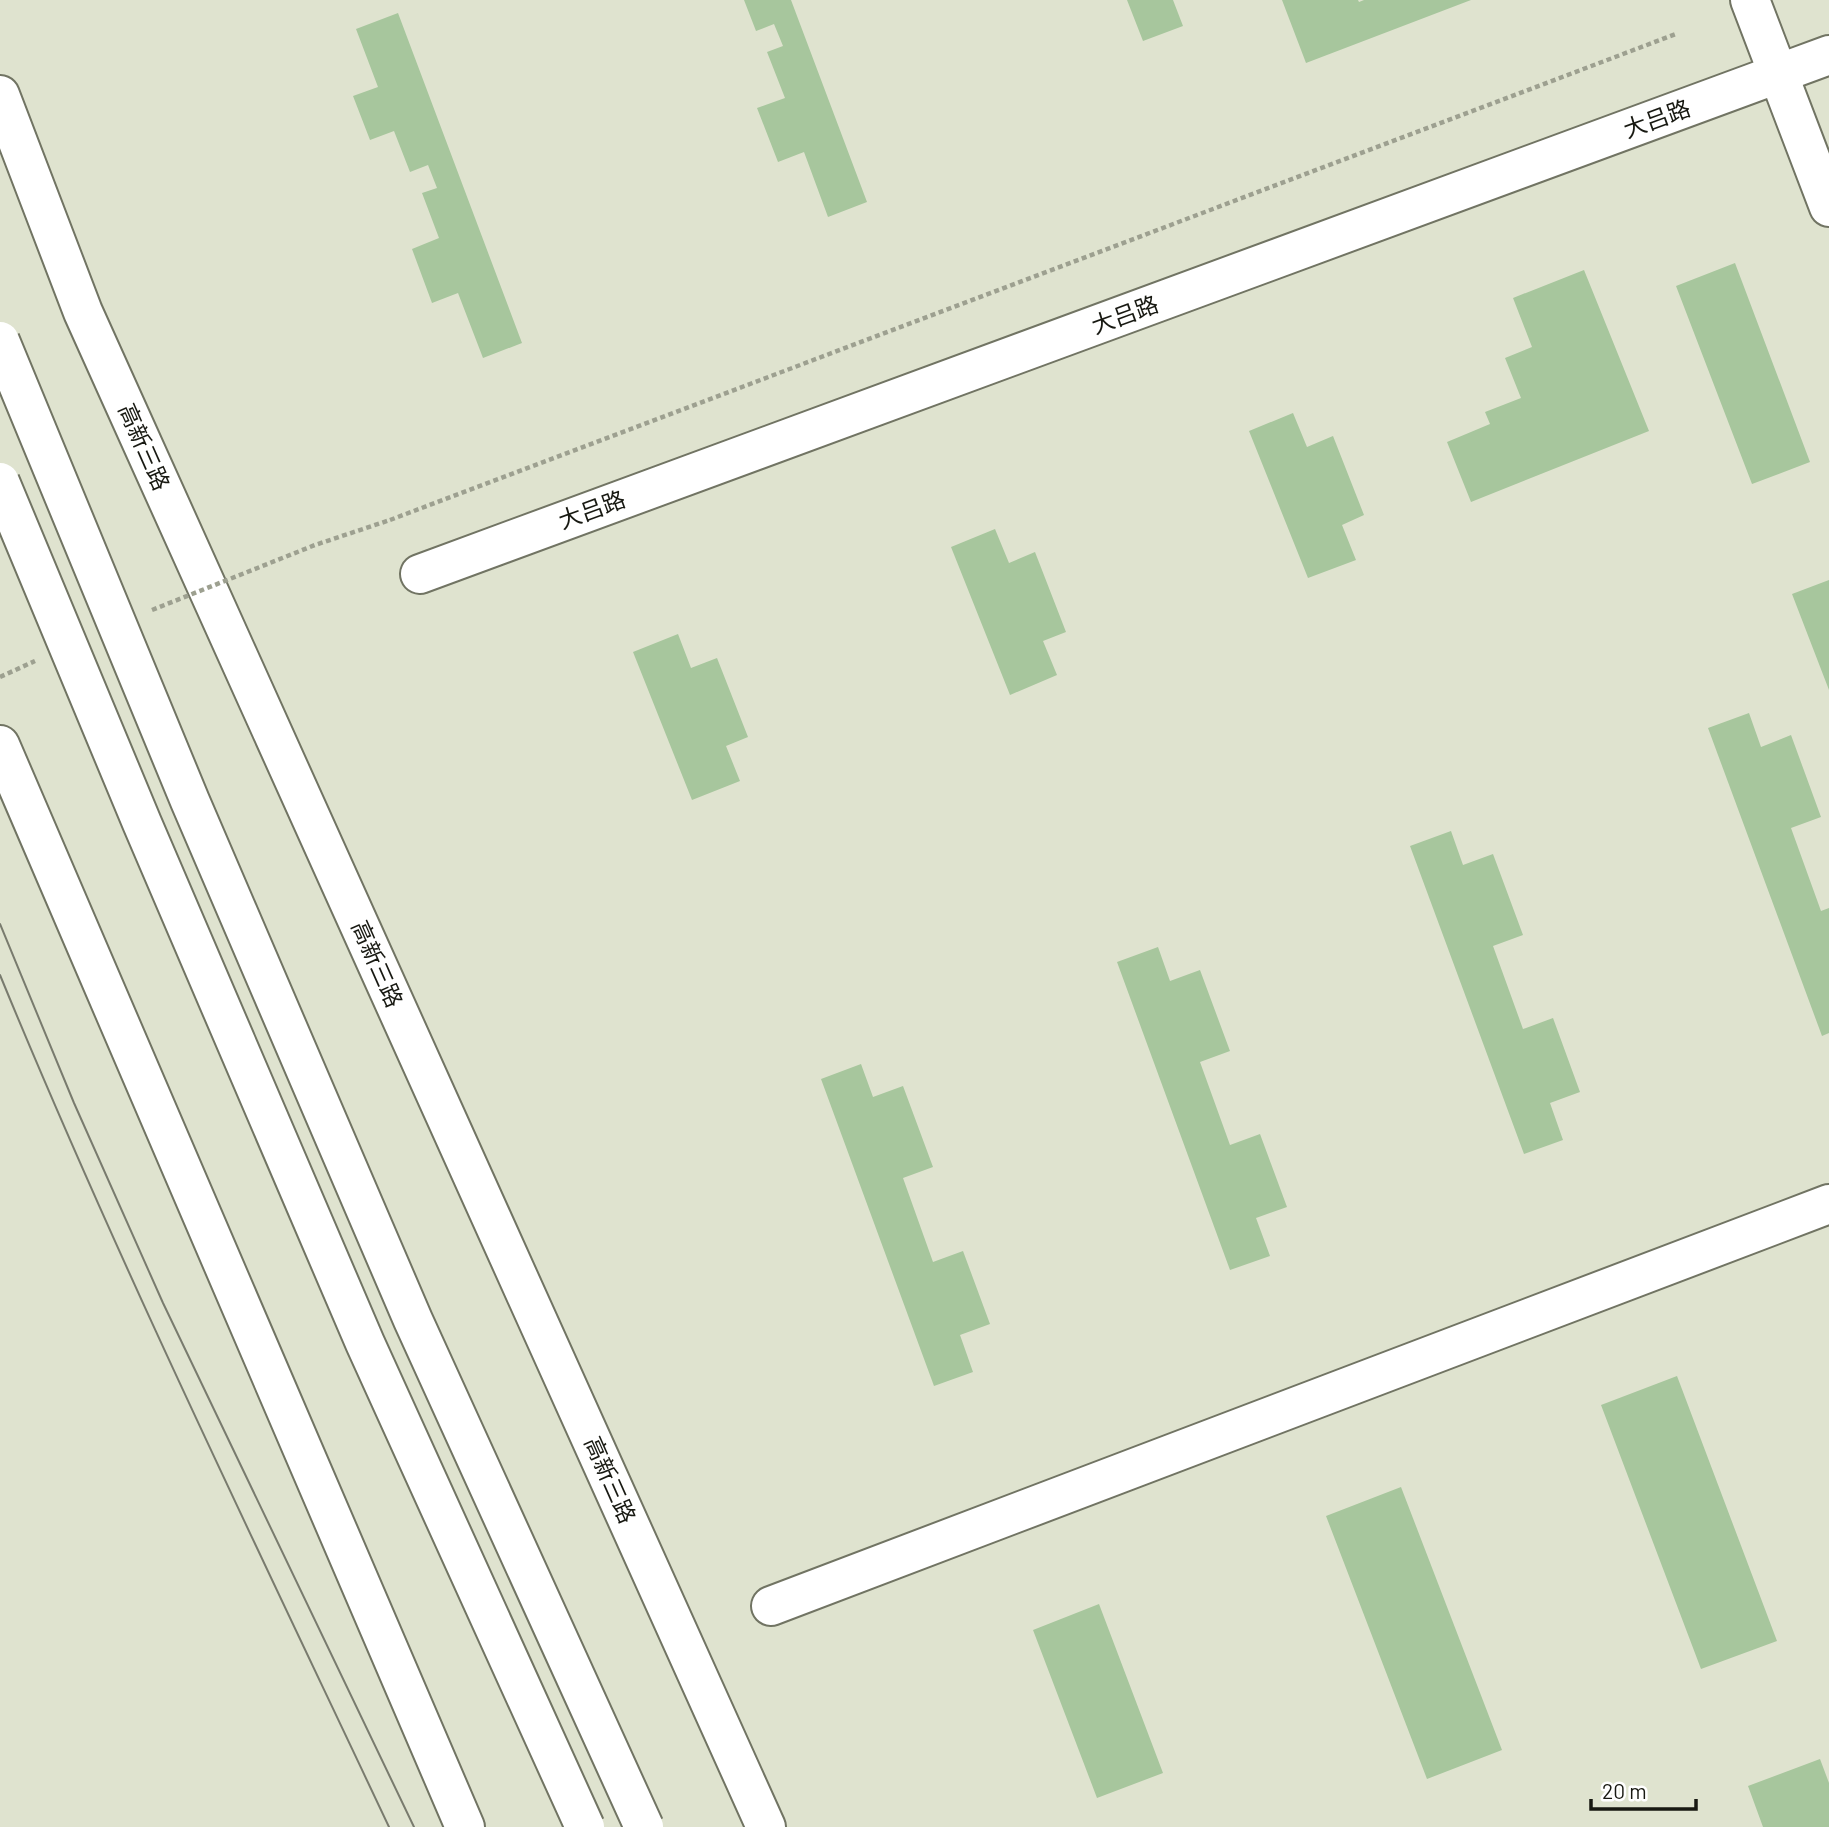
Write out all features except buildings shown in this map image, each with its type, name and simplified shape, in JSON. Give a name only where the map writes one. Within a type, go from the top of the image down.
[{"type":"main road","points":[[1750,0],[1829,207]]},
{"type":"main road","name":"大吕路","points":[[420,573],[1829,55]]},
{"type":"main road","name":"高新三路","points":[[0,95],[83,312],[766,1827]]},
{"type":"main road","points":[[0,341],[190,801],[408,1307],[644,1827]]},
{"type":"main road","points":[[0,482],[142,823],[365,1343],[585,1827]]},
{"type":"main road","points":[[0,745],[465,1827]]},
{"type":"main road","points":[[771,1606],[1829,1205]]},
{"type":"path","points":[[141,614],[315,545],[390,520],[1676,34]]},
{"type":"path","points":[[0,677],[35,661]]},
{"type":"tram line","points":[[0,924],[74,1103],[163,1303],[414,1827]]},
{"type":"tram line","points":[[0,975],[140,1297],[389,1827]]}]
